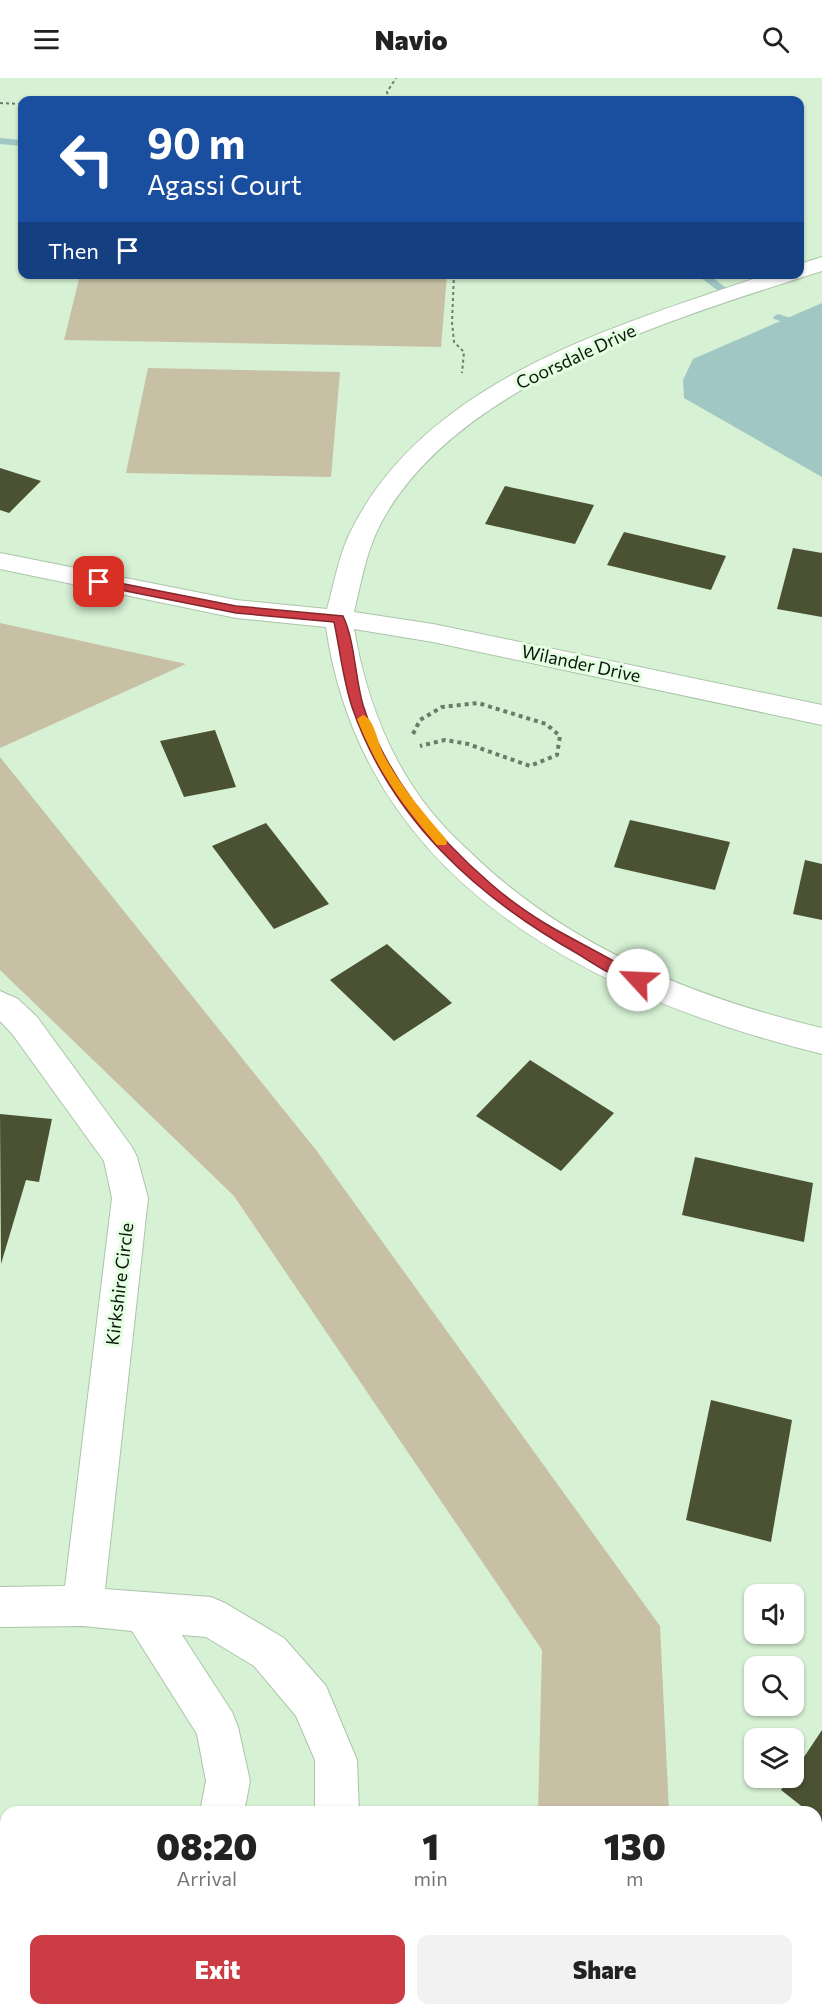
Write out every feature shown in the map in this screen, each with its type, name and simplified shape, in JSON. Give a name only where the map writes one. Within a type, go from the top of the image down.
[{"type":"street","points":[[804,271],[822,264]]},
{"type":"street","name":"Coorsdale Drive","points":[[777,279],[592,345],[527,376],[453,424],[395,483],[374,514],[357,547],[339,619],[358,705],[378,755],[407,802],[449,851],[487,888],[540,927],[619,972],[695,1004],[767,1028],[822,1041]]},
{"type":"street","name":"Wilander Drive","points":[[0,561],[236,609],[339,619],[433,633],[822,715]]},
{"type":"street","name":"Kirkshire Circle","points":[[0,1004],[25,1026],[120,1157],[130,1198],[83,1606]]},
{"type":"street","points":[[0,1607],[83,1606],[211,1617],[269,1652],[311,1701],[336,1760],[337,1806]]},
{"type":"street","points":[[144,1613],[217,1727],[228,1781],[223,1806]]},
{"type":"path","points":[[388,96],[387,92],[396,78]]},
{"type":"path","points":[[0,103],[18,104]]},
{"type":"path","points":[[453,424],[459,400],[464,352],[454,342],[452,322],[454,279]]},
{"type":"path","points":[[478,703],[546,724],[560,736],[557,755],[530,766],[468,744],[445,740],[420,747],[412,735],[420,720],[442,707],[478,703]]},
{"type":"path","points":[[407,736],[412,735]]},
{"type":"shaded area","points":[[79,279],[447,279],[441,347],[64,340]]},
{"type":"shaded area","points":[[148,368],[340,372],[331,477],[126,473]]},
{"type":"shaded area","points":[[0,623],[186,664],[0,748]]},
{"type":"shaded area","points":[[0,757],[316,1150],[660,1626],[669,1806],[538,1806],[542,1650],[234,1196],[0,970]]},
{"type":"water","points":[[822,303],[822,477],[684,398],[683,380],[693,359]]},
{"type":"building","points":[[0,468],[41,481],[9,513],[0,510]]},
{"type":"building","points":[[505,486],[594,505],[575,544],[485,524]]},
{"type":"building","points":[[624,532],[726,556],[711,590],[607,565]]},
{"type":"building","points":[[793,548],[822,553],[822,617],[777,609]]},
{"type":"building","points":[[215,730],[236,787],[184,797],[160,741]]},
{"type":"building","points":[[630,820],[730,842],[715,890],[614,867]]},
{"type":"building","points":[[266,823],[329,904],[274,929],[212,846]]},
{"type":"building","points":[[805,860],[822,864],[822,920],[793,914]]},
{"type":"building","points":[[387,944],[452,1003],[394,1041],[330,980]]},
{"type":"building","points":[[530,1060],[614,1113],[561,1171],[476,1116]]},
{"type":"building","points":[[0,1114],[52,1119],[39,1182],[26,1180],[1,1264]]},
{"type":"building","points":[[695,1157],[813,1183],[804,1242],[682,1215]]},
{"type":"building","points":[[711,1400],[792,1420],[771,1542],[686,1520]]},
{"type":"building","points":[[822,1730],[822,1806],[801,1806],[781,1790],[782,1788],[804,1788],[804,1757]]},
{"type":"waterway","points":[[0,141],[18,143]]},
{"type":"waterway","points":[[708,279],[725,291]]},
{"type":"waterway","points":[[778,317],[822,331]]},
{"type":"slow traffic","points":[[363,719],[378,755],[407,802],[441,842]]},
{"type":"route","points":[[99,582],[236,609],[339,619],[358,705],[378,755],[407,802],[449,851],[487,888],[540,927],[619,972],[638,980]]}]
